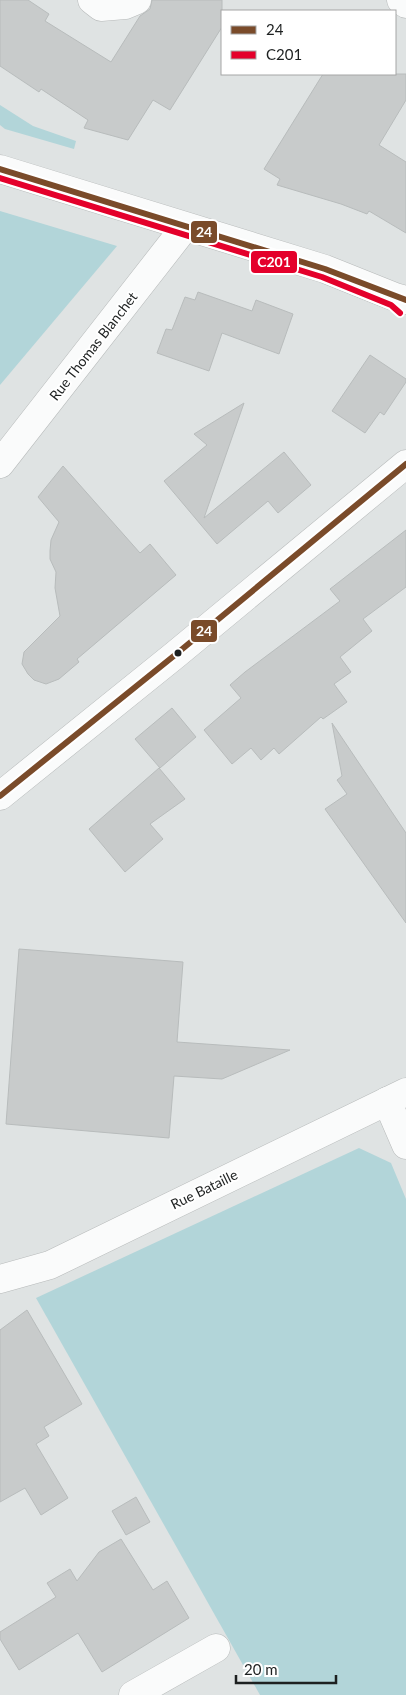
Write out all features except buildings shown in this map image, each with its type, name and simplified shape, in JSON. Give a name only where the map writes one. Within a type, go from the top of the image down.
[{"type":"street","points":[[92,0],[101,7],[125,5],[137,0]]},
{"type":"street","points":[[401,0],[406,4]]},
{"type":"street","points":[[0,169],[325,269],[402,301]]},
{"type":"street","name":"Rue Thomas Blanchet","points":[[0,464],[185,227]]},
{"type":"street","points":[[0,796],[175,655],[406,464]]},
{"type":"street","points":[[396,1096],[406,1146]]},
{"type":"street","name":"Rue Bataille","points":[[0,1279],[50,1265],[396,1096]]},
{"type":"street","points":[[133,1695],[216,1648]]},
{"type":"shaded area","points":[[0,105],[33,126],[76,141],[74,149],[5,129],[0,125]]},
{"type":"shaded area","points":[[0,211],[117,246],[0,385]]},
{"type":"shaded area","points":[[359,1148],[391,1163],[406,1199],[406,1695],[260,1695],[36,1298]]},
{"type":"transit line","name":"24","points":[[0,169],[325,269],[406,300]]},
{"type":"transit line","name":"C201","points":[[0,178],[322,277],[391,305],[400,313]]},
{"type":"transit line","name":"24","points":[[0,796],[175,655],[406,464]]}]
